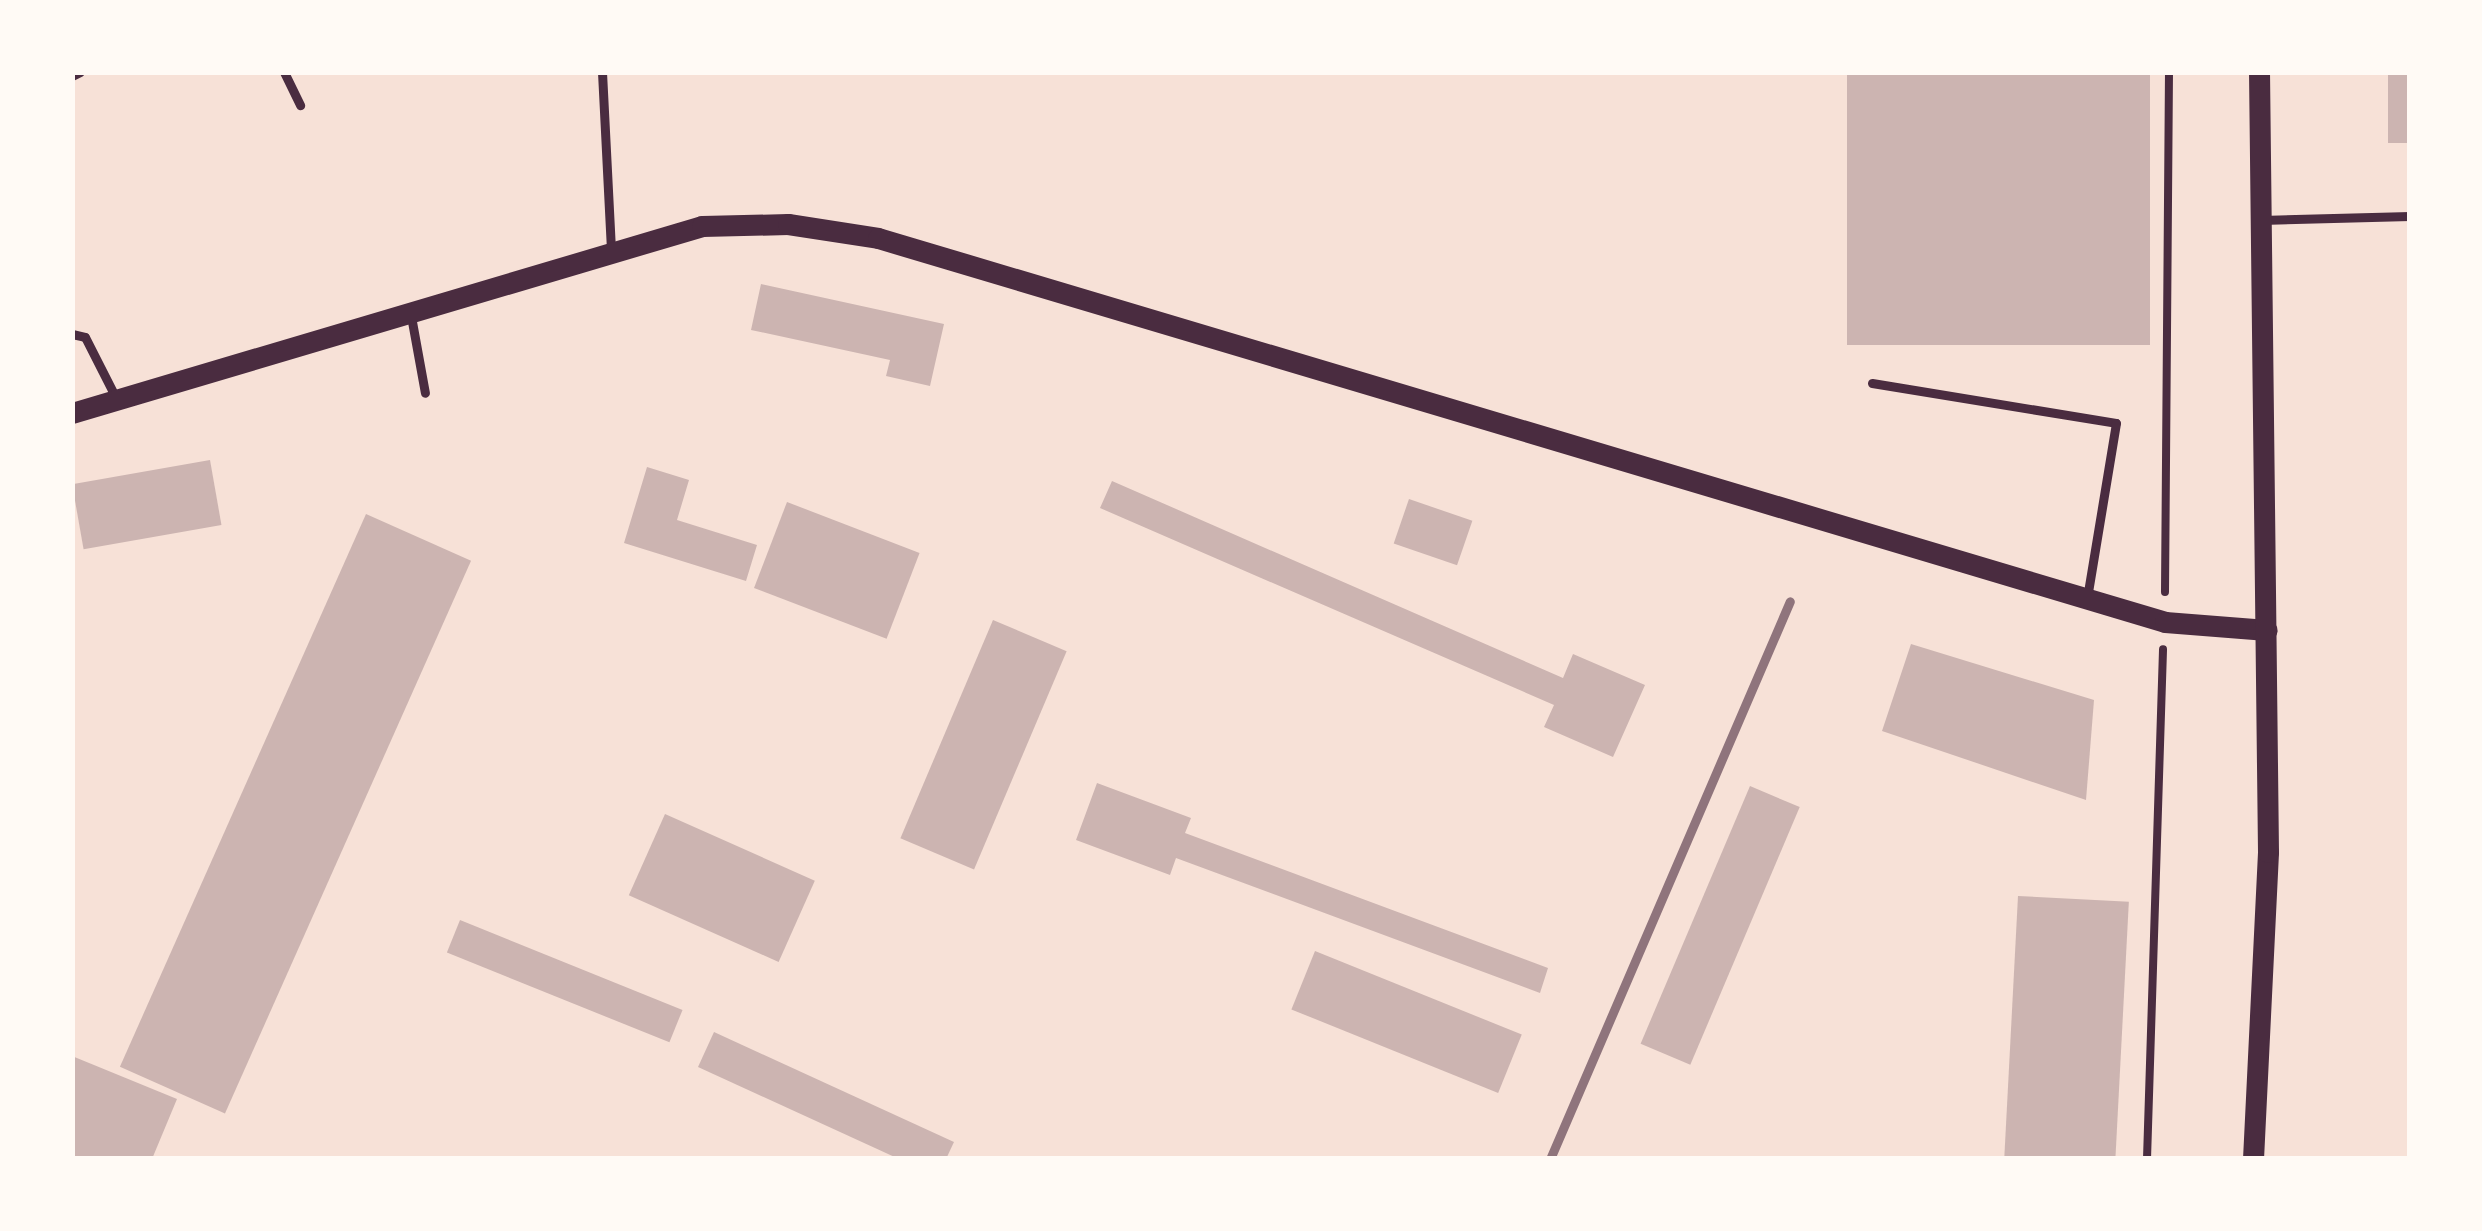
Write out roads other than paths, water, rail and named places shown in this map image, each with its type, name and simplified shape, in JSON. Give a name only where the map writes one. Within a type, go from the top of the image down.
[{"type":"street","points":[[2253,1159],[2268,851],[2259,72]]},
{"type":"street","points":[[72,413],[702,226],[788,224],[878,238],[2164,622],[2267,630]]},
{"type":"lane","points":[[284,72],[300,105]]},
{"type":"lane","points":[[602,72],[612,255]]},
{"type":"lane","points":[[2261,220],[2410,216]]},
{"type":"lane","points":[[410,310],[425,393]]},
{"type":"lane","points":[[72,334],[85,337],[117,400]]},
{"type":"lane","points":[[1872,383],[2116,423],[2087,598]]},
{"type":"railway","points":[[1550,1159],[1790,601]]}]
